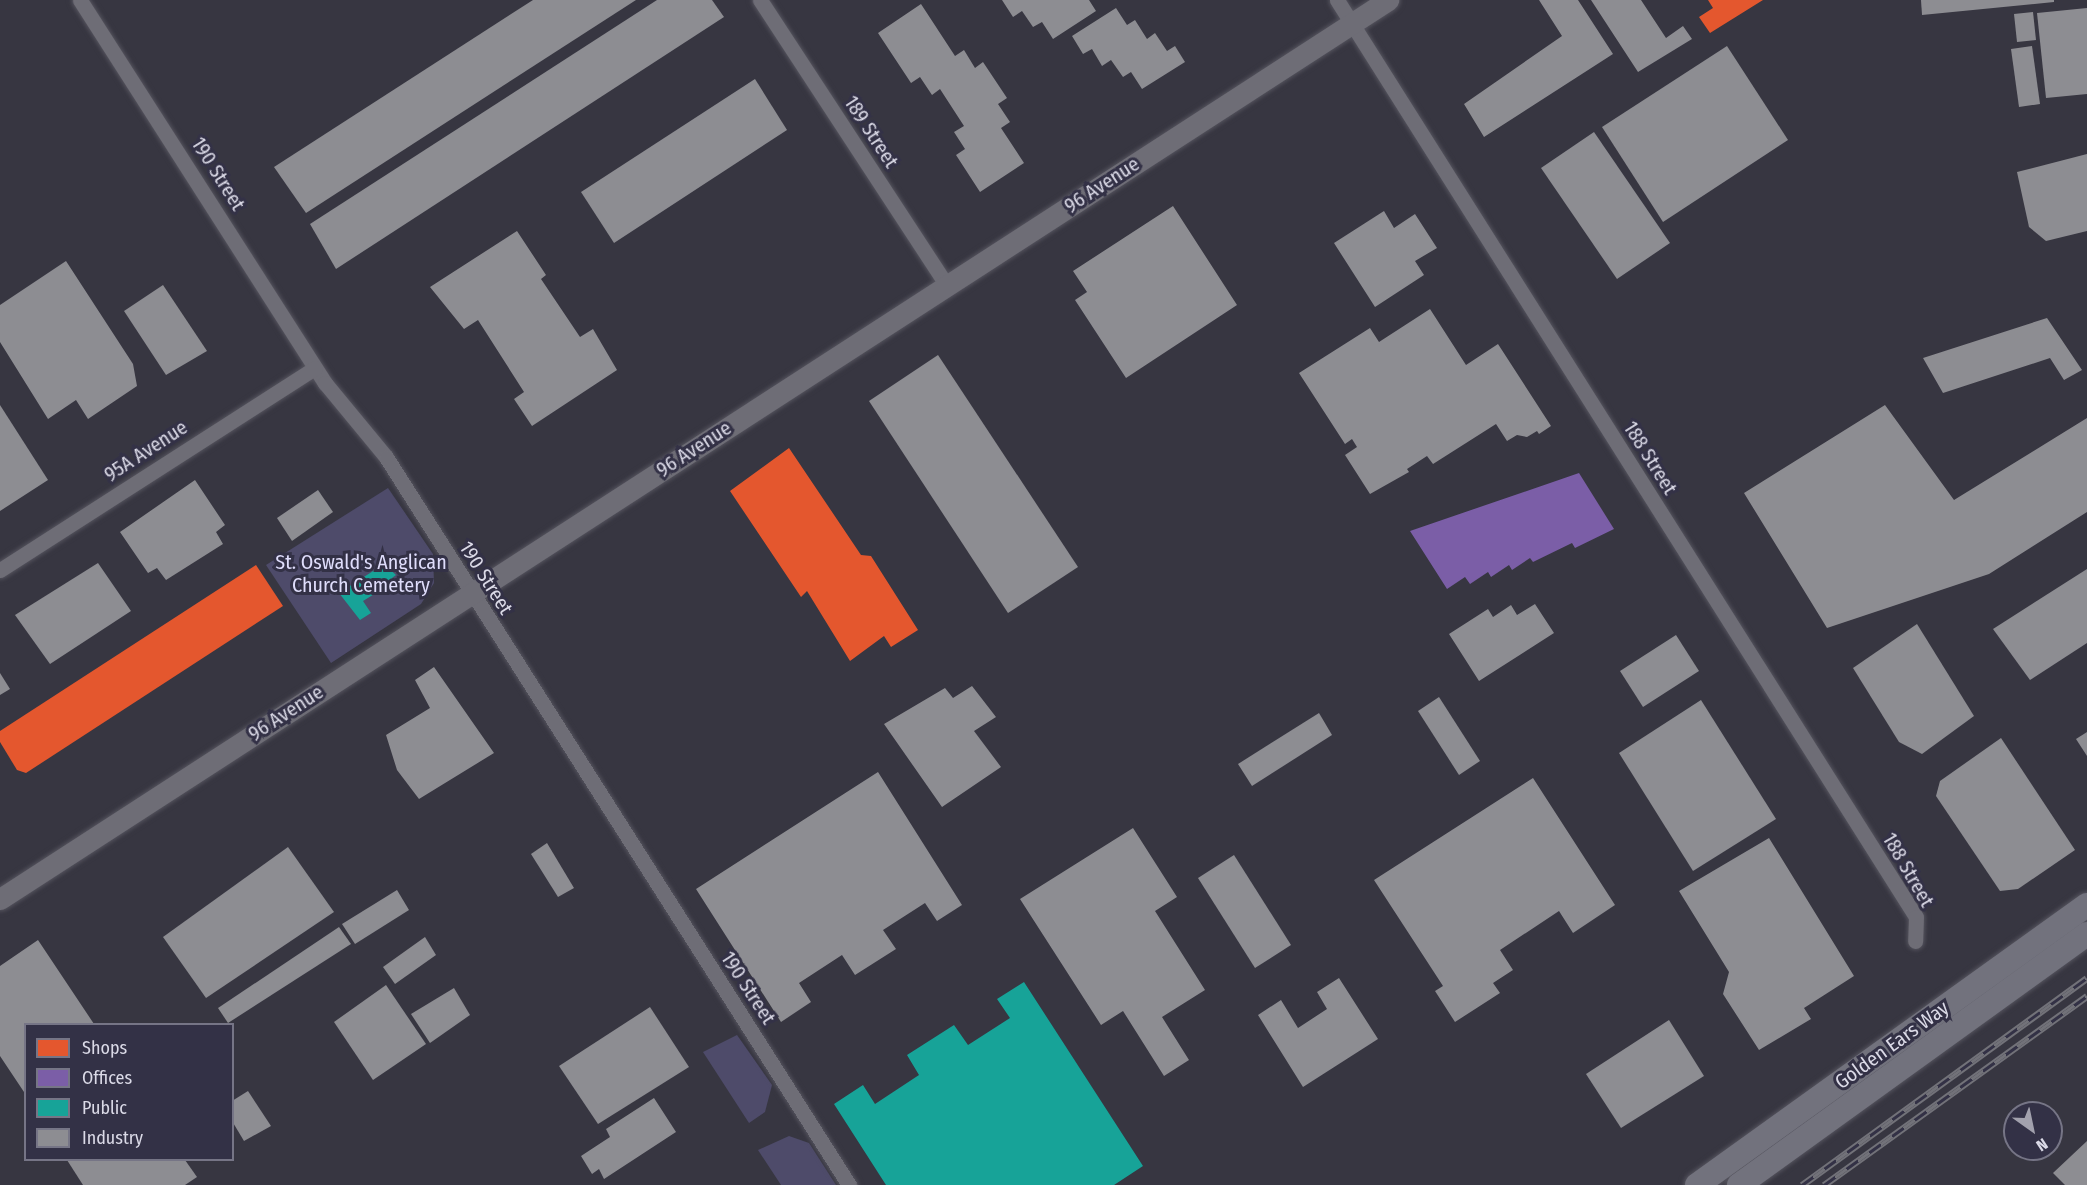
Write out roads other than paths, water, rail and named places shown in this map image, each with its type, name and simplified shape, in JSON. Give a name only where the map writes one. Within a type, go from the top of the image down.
[{"type":"main road","name":"96 Avenue","points":[[0,899],[1388,0]]},
{"type":"main road","name":"Golden Ears Way","points":[[1697,1185],[2087,904]]},
{"type":"main road","name":"Golden Ears Way","points":[[1739,1185],[2087,934]]},
{"type":"street","name":"190 Street","points":[[80,0],[315,368],[386,457],[471,595],[849,1185]]},
{"type":"street","name":"189 Street","points":[[760,0],[947,286]]},
{"type":"street","name":"188 Street","points":[[1337,0],[1916,917],[1915,941]]},
{"type":"street","name":"95A Avenue","points":[[0,570],[315,368]]},
{"type":"railway","points":[[1802,1185],[2087,978]]},
{"type":"railway","points":[[1824,1185],[2087,996]]},
{"type":"park label","name":"St. Oswald's Anglican Church Cemetery","points":[[361,574]]}]
